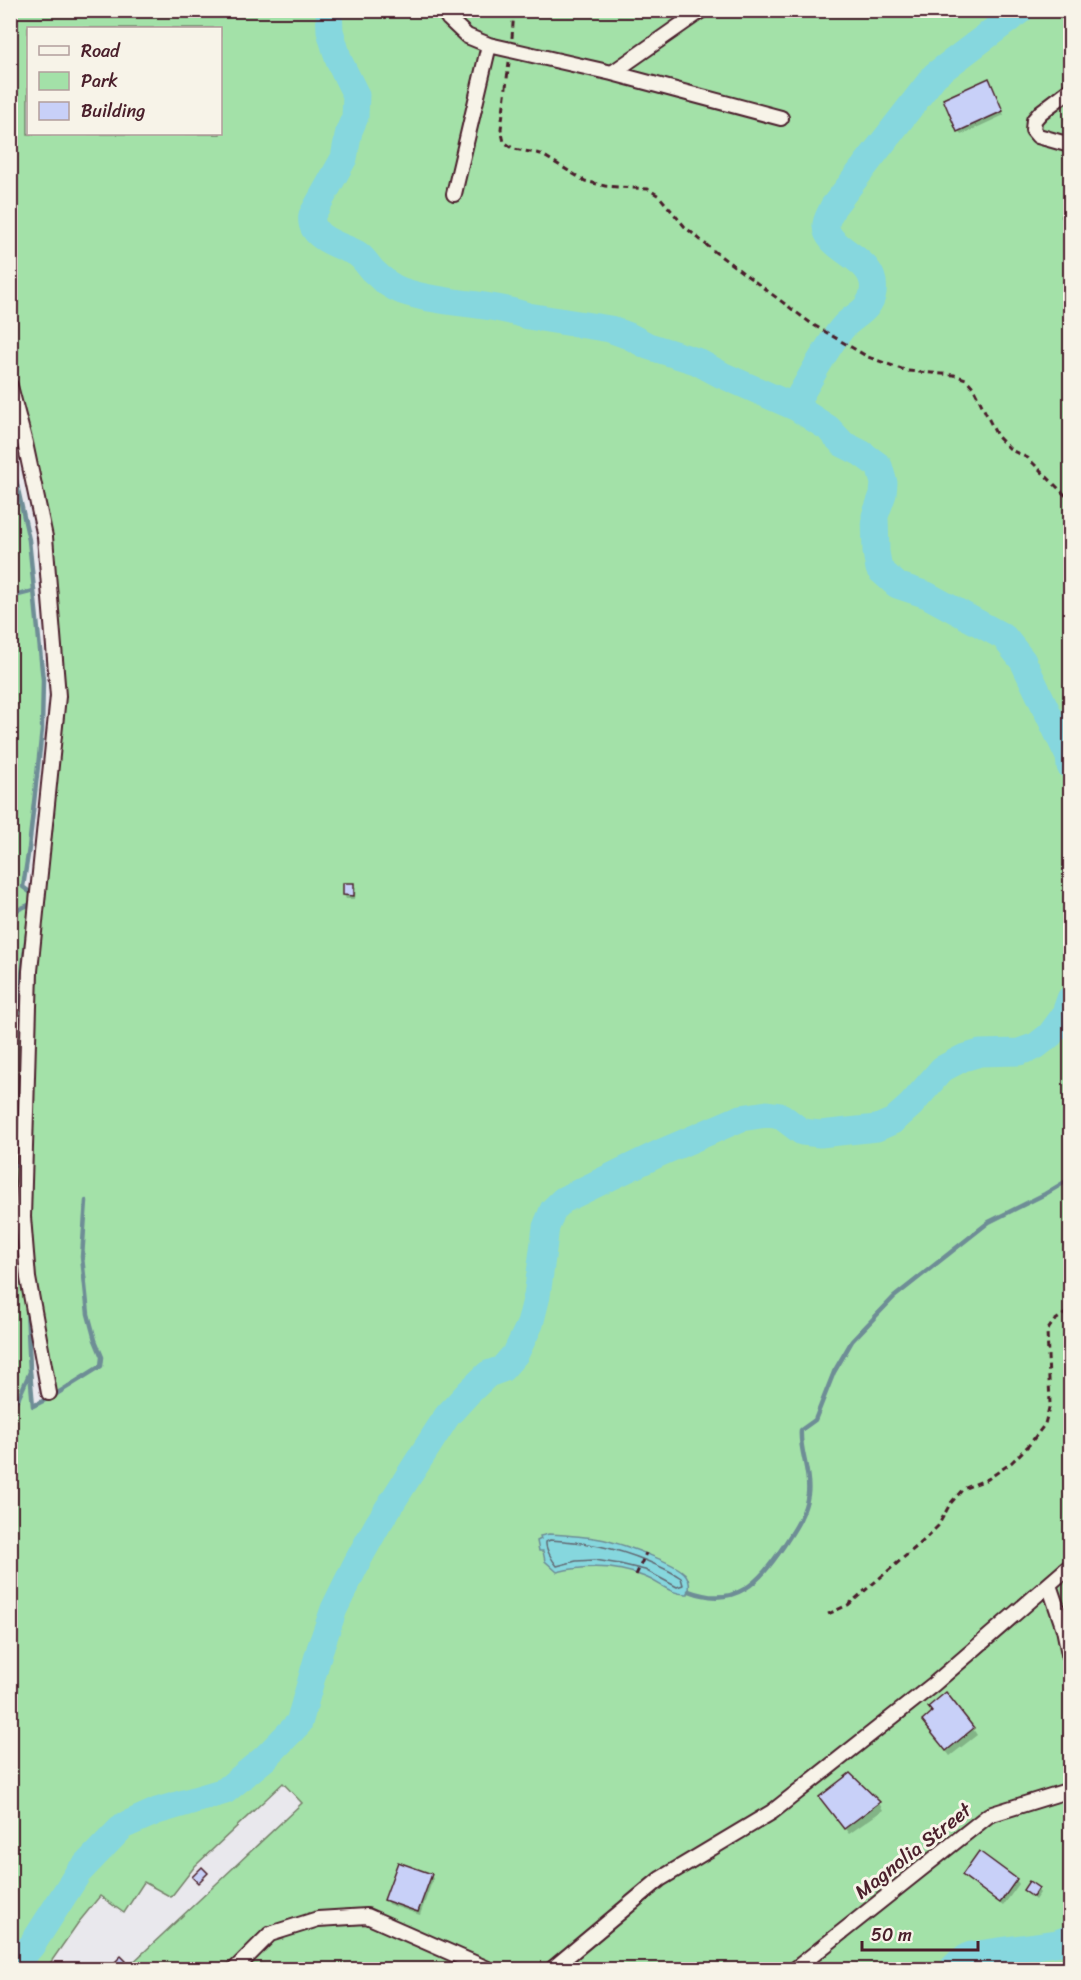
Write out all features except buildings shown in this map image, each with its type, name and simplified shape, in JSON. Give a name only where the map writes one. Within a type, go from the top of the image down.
[{"type":"street","points":[[443,10],[449,20],[467,36],[489,45],[612,73],[781,118]]},
{"type":"street","points":[[612,73],[702,10]]},
{"type":"street","points":[[454,194],[489,45]]},
{"type":"street","points":[[1071,90],[1041,112],[1034,120],[1033,130],[1038,136],[1071,145]]},
{"type":"street","points":[[10,386],[45,537],[57,686],[55,730],[30,971],[23,1217],[28,1278],[49,1393]]},
{"type":"street","points":[[551,1970],[660,1879],[772,1812],[934,1684],[1071,1566]]},
{"type":"street","points":[[1049,1585],[1064,1629],[1071,1659]]},
{"type":"street","name":"Magnolia Street","points":[[794,1970],[989,1815],[1071,1790]]},
{"type":"street","points":[[234,1970],[270,1934],[318,1918],[367,1916],[490,1970]]},
{"type":"path","points":[[514,10],[501,129],[504,142],[514,149],[541,154],[585,181],[605,186],[648,189],[659,195],[685,227],[812,324],[868,357],[907,371],[954,375],[966,379],[973,387],[997,436],[1011,450],[1028,458],[1071,500]]},
{"type":"path","points":[[828,1614],[848,1605],[922,1542],[938,1526],[950,1504],[963,1489],[988,1479],[1011,1463],[1029,1445],[1045,1424],[1050,1404],[1047,1331],[1054,1321],[1071,1310]]},
{"type":"path","points":[[636,1575],[646,1552]]},
{"type":"green space","points":[[11,11],[1070,11],[1070,1969],[126,1969],[302,1803],[283,1783],[195,1866],[171,1897],[144,1882],[124,1913],[100,1896],[46,1969],[11,1969],[10,453],[29,540],[43,680],[42,730],[23,887],[31,893],[31,904],[21,983],[22,1066],[16,1205],[29,1320],[33,1405],[53,1395],[28,1254],[37,936],[61,692],[11,360]]},
{"type":"water","points":[[549,1534],[600,1539],[659,1559],[686,1575],[689,1584],[688,1594],[671,1591],[650,1579],[612,1568],[590,1567],[557,1572],[545,1561],[543,1551],[539,1551],[537,1541],[541,1539],[540,1536]]},
{"type":"waterway","points":[[329,10],[330,31],[339,61],[356,95],[355,117],[349,131],[344,158],[312,215],[315,230],[326,240],[356,253],[382,279],[402,291],[433,299],[497,308],[528,316],[610,329],[648,346],[696,361],[797,408],[828,428],[843,444],[879,466],[884,483],[883,494],[875,516],[879,569],[897,585],[927,595],[1004,637],[1023,661],[1069,757],[1070,766]]},
{"type":"waterway","points":[[797,408],[797,400],[831,342],[872,298],[873,280],[868,270],[833,241],[828,233],[826,224],[833,207],[935,75],[1021,10]]},
{"type":"waterway","points":[[10,453],[29,540],[43,680],[42,730],[23,887],[31,893],[31,898]]},
{"type":"waterway","points":[[10,597],[34,591]]},
{"type":"waterway","points":[[10,913],[31,904]]},
{"type":"waterway","points":[[21,1050],[21,983],[29,918]]},
{"type":"waterway","points":[[11,1970],[32,1945],[78,1873],[123,1826],[157,1811],[225,1791],[265,1758],[299,1723],[334,1609],[378,1524],[447,1416],[488,1374],[502,1369],[516,1353],[530,1324],[537,1296],[546,1227],[553,1210],[563,1200],[660,1153],[741,1118],[767,1114],[781,1116],[802,1132],[820,1134],[877,1128],[893,1121],[911,1105],[942,1069],[963,1058],[980,1053],[1019,1052],[1036,1046],[1050,1035],[1064,1016],[1070,999]]},
{"type":"waterway","points":[[10,1166],[20,1164],[20,1166]]},
{"type":"waterway","points":[[689,1591],[720,1597],[745,1589],[765,1571],[787,1541],[802,1516],[807,1502],[808,1478],[801,1430],[815,1420],[834,1372],[852,1341],[894,1297],[989,1222],[1070,1179]]},
{"type":"waterway","points":[[30,1372],[33,1406],[101,1366],[102,1357],[88,1314],[82,1257],[86,1201]]},
{"type":"waterway","points":[[10,1408],[19,1397],[30,1372],[27,1309]]},
{"type":"waterway","points":[[951,1970],[971,1955],[1057,1943],[1070,1938]]}]
